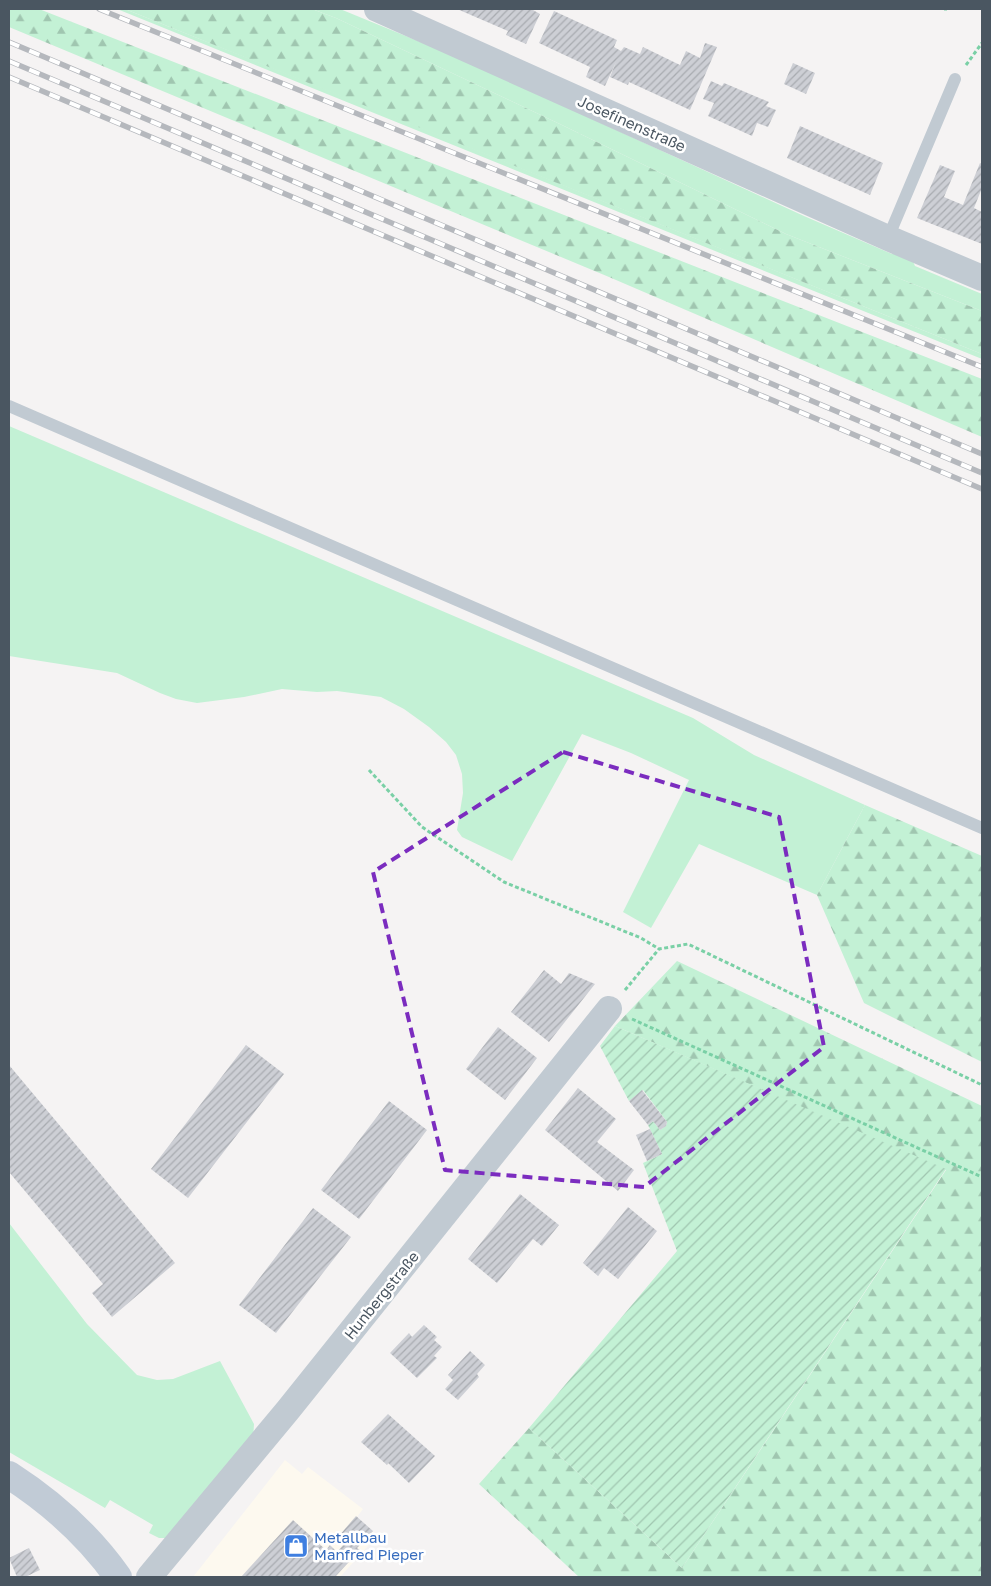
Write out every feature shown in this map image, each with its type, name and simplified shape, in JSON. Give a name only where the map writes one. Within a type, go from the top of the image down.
[{"type":"main road","points":[[9,1474],[38,1494],[66,1519],[95,1548],[118,1577]]},
{"type":"street","name":"Josefinenstraße","points":[[377,9],[888,238],[982,278]]},
{"type":"street","name":"Hunbergstraße","points":[[149,1577],[288,1410],[609,1009]]},
{"type":"lane","points":[[888,238],[955,79]]},
{"type":"lane","points":[[9,406],[982,828]]},
{"type":"path","points":[[955,79],[982,43]]},
{"type":"path","points":[[369,770],[422,827],[504,882],[641,938],[659,949]]},
{"type":"path","points":[[982,1084],[688,944],[659,949],[609,1009],[982,1177]]},
{"type":"highlighted area","points":[[563,752],[779,817],[824,1047],[644,1187],[445,1170],[373,872]]},
{"type":"shaded area","points":[[285,1460],[302,1474],[308,1467],[363,1509],[357,1517],[377,1536],[340,1577],[193,1577]]},
{"type":"green space","points":[[9,9],[39,9],[982,379],[982,437],[609,277],[9,27]]},
{"type":"green space","points":[[117,9],[125,9],[982,354],[982,359]]},
{"type":"green space","points":[[125,9],[312,9],[336,18],[786,234],[982,311],[982,354]]},
{"type":"green space","points":[[312,9],[340,9],[457,57],[804,216],[892,254],[900,251],[910,255],[915,266],[982,294],[982,311],[786,234],[564,126],[336,18]]},
{"type":"green space","points":[[9,426],[693,718],[754,755],[865,805],[817,895],[699,844],[651,928],[623,912],[689,780],[631,753],[582,734],[512,861],[462,837],[457,830],[463,793],[462,774],[456,755],[446,742],[429,727],[404,709],[381,697],[337,691],[317,692],[282,689],[244,697],[197,703],[176,699],[160,693],[117,673],[9,656]]},
{"type":"green space","points":[[865,805],[982,856],[982,1062],[864,1003],[817,895]]},
{"type":"green space","points":[[677,961],[982,1106],[982,1577],[579,1577],[479,1484],[529,1428],[682,1568],[946,1170],[615,1026]]},
{"type":"green space","points":[[615,1026],[946,1169],[682,1568],[529,1428],[677,1251],[643,1163],[662,1154],[648,1125],[653,1121],[660,1130],[666,1126],[667,1122],[643,1090],[629,1101],[600,1046]]},
{"type":"green space","points":[[9,1223],[87,1324],[137,1375],[157,1380],[173,1379],[220,1361],[254,1424],[253,1440],[169,1538],[159,1538],[149,1533],[153,1525],[110,1500],[105,1508],[9,1452]]},
{"type":"building","points":[[457,9],[534,9],[540,14],[526,44],[506,35],[508,31]]},
{"type":"building","points":[[554,11],[617,40],[614,47],[621,51],[624,47],[640,54],[643,47],[680,65],[686,51],[700,58],[705,43],[717,47],[690,110],[629,82],[628,85],[610,77],[616,62],[605,86],[586,77],[590,67],[539,43]]},
{"type":"building","points":[[793,63],[815,73],[806,94],[784,84]]},
{"type":"building","points":[[711,81],[722,86],[724,83],[769,102],[766,106],[776,110],[768,127],[757,123],[752,136],[708,116],[714,103],[703,99]]},
{"type":"building","points":[[800,126],[883,163],[870,195],[787,158]]},
{"type":"building","points":[[980,163],[982,164],[982,188],[974,208],[982,212],[982,244],[917,218],[940,165],[955,171],[944,197],[963,205]]},
{"type":"building","points":[[544,970],[561,984],[569,973],[595,984],[549,1042],[511,1012]]},
{"type":"building","points":[[498,1027],[537,1058],[505,1100],[466,1069]]},
{"type":"building","points":[[246,1045],[284,1074],[188,1198],[151,1169]]},
{"type":"building","points":[[9,1065],[175,1263],[112,1317],[92,1293],[103,1284],[9,1172]]},
{"type":"building","points":[[578,1088],[616,1119],[597,1142],[634,1170],[618,1191],[545,1130]]},
{"type":"building","points":[[642,1090],[667,1122],[666,1126],[660,1130],[653,1121],[648,1125],[629,1101]]},
{"type":"building","points":[[389,1101],[427,1130],[359,1219],[321,1190]]},
{"type":"building","points":[[650,1129],[662,1154],[647,1161],[636,1135]]},
{"type":"building","points":[[520,1194],[559,1225],[542,1246],[533,1239],[497,1283],[468,1259]]},
{"type":"building","points":[[628,1207],[657,1231],[618,1279],[604,1268],[598,1276],[583,1263]]},
{"type":"building","points":[[313,1208],[351,1237],[276,1333],[239,1305]]},
{"type":"building","points":[[424,1325],[437,1337],[434,1340],[442,1347],[434,1356],[437,1358],[417,1378],[390,1353],[409,1333],[412,1337]]},
{"type":"building","points":[[470,1351],[485,1365],[477,1374],[479,1377],[458,1400],[445,1389],[453,1380],[448,1375]]},
{"type":"building","points":[[388,1414],[435,1456],[409,1483],[388,1463],[387,1465],[361,1442]]},
{"type":"building","name":"Metallbau Manfred Pieper","points":[[356,1516],[373,1531],[357,1548],[360,1550],[335,1577],[241,1577],[293,1520],[326,1550],[330,1545],[337,1552],[345,1543],[338,1537]]},
{"type":"building","points":[[29,1548],[40,1570],[25,1577],[17,1577],[9,1558]]},
{"type":"railway","points":[[99,9],[982,367]]},
{"type":"railway","points":[[9,42],[982,454]]},
{"type":"railway","points":[[9,61],[982,473]]},
{"type":"railway","points":[[9,77],[982,489]]},
{"type":"place","name":"Metallbau Manfred Pieper","points":[[296,1546]]}]
